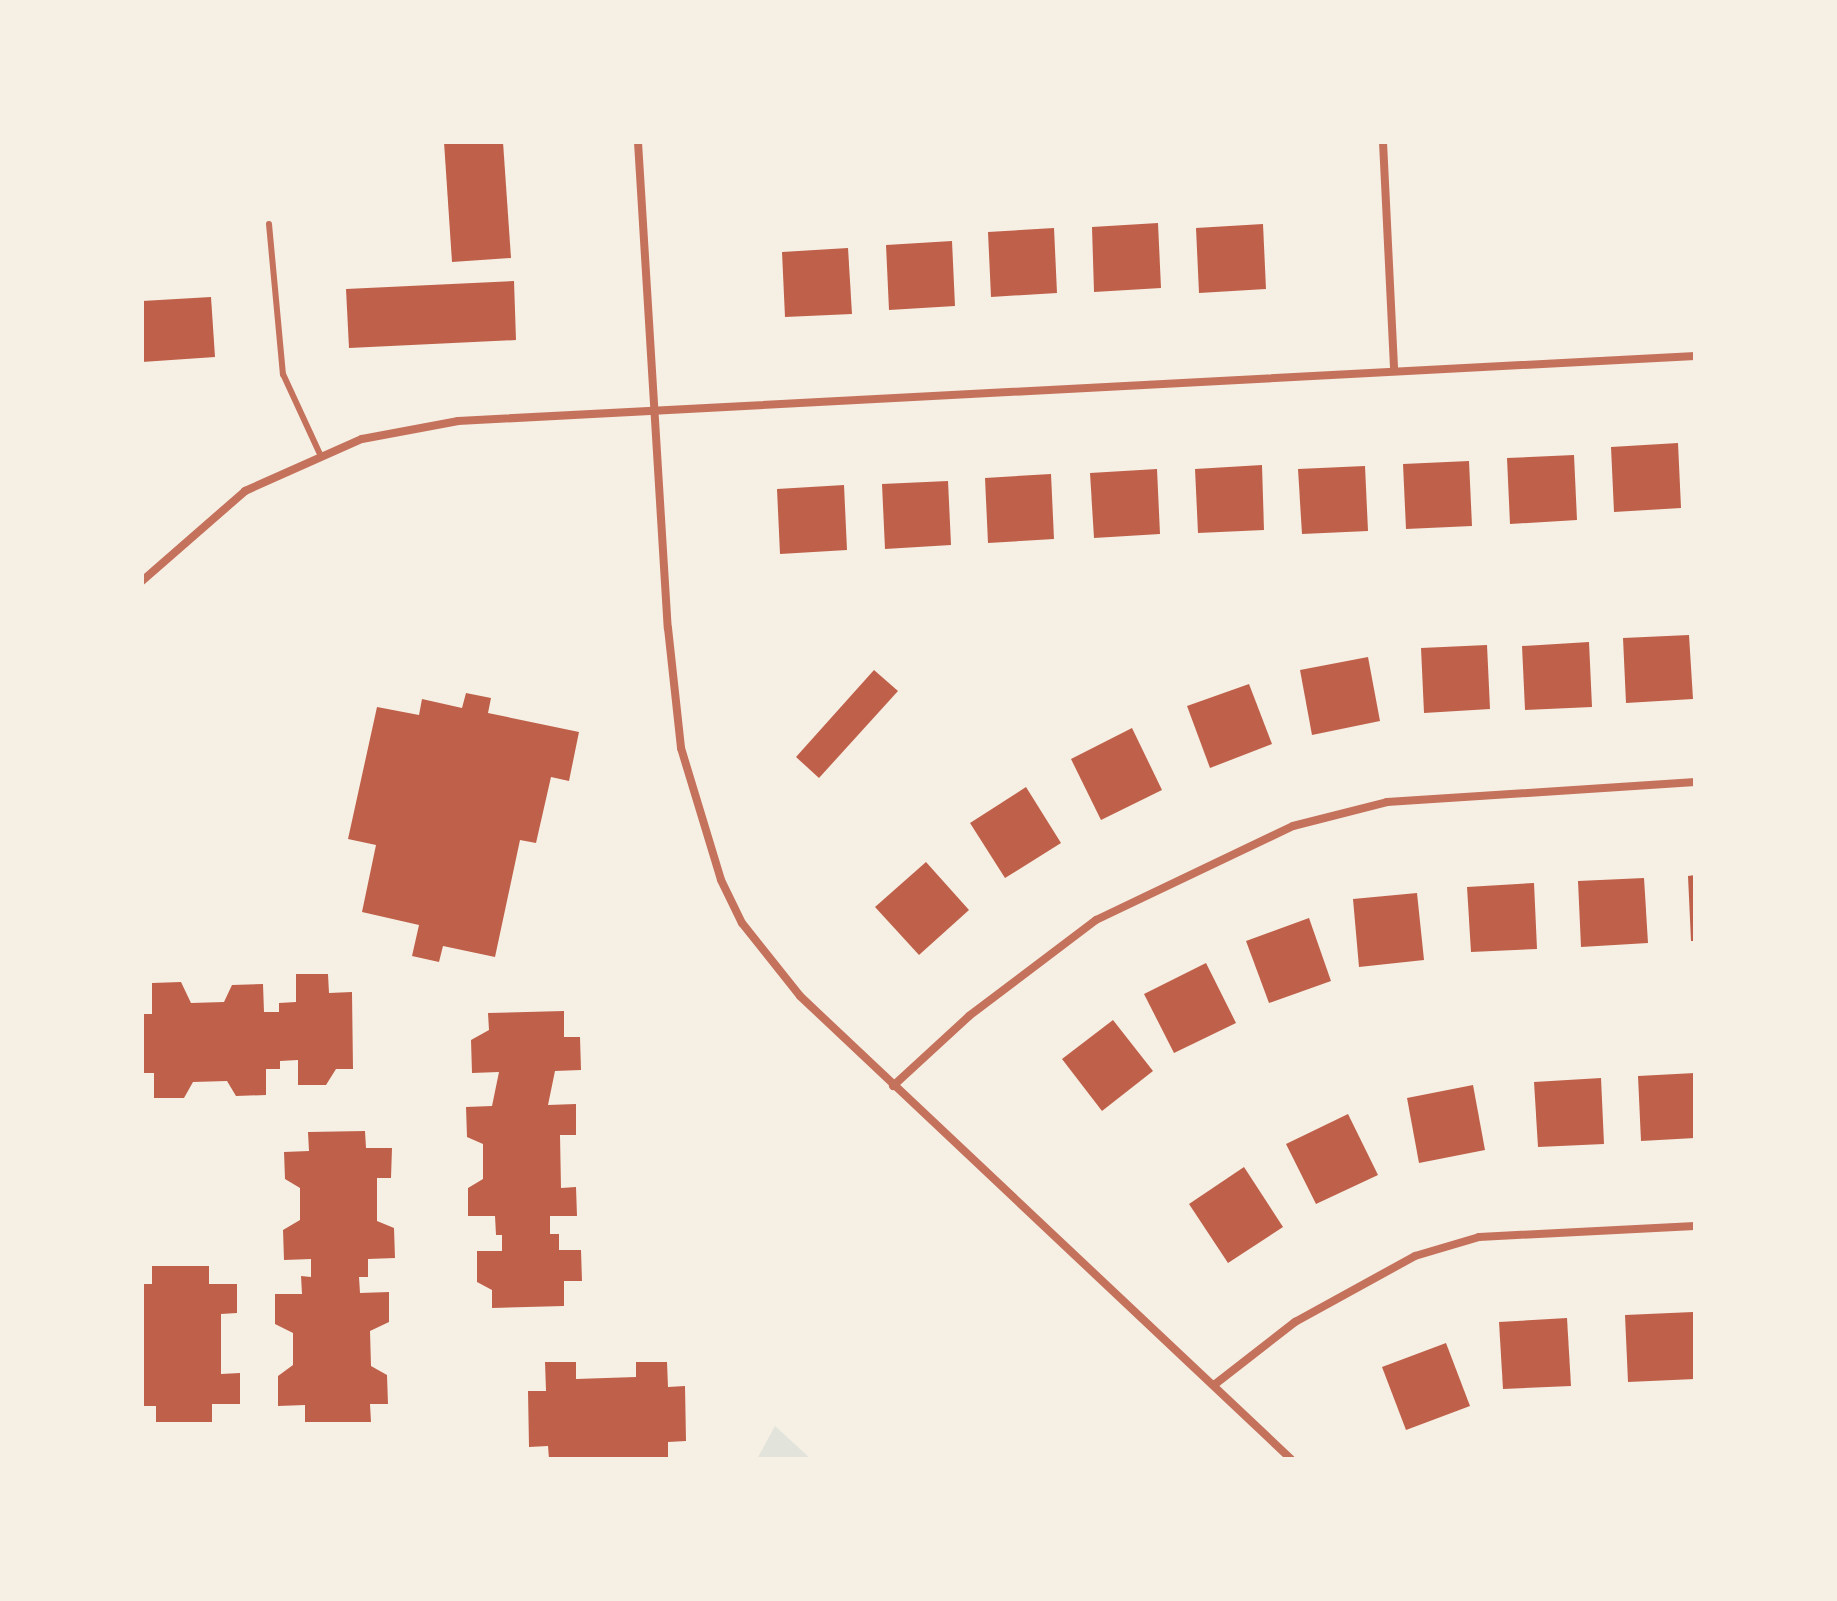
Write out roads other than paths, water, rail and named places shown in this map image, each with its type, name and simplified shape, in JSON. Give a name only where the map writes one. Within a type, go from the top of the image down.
[{"type":"street","points":[[638,142],[669,643],[681,748],[703,836],[742,923],[776,969],[893,1086],[1291,1459]]},
{"type":"street","points":[[1383,142],[1394,370]]},
{"type":"street","points":[[142,581],[245,491],[320,454],[458,421],[655,407],[1695,356]]},
{"type":"street","points":[[893,1086],[969,1016],[1096,920],[1293,826],[1387,802],[1695,782]]},
{"type":"street","points":[[1214,1385],[1295,1322],[1415,1256],[1479,1237],[1695,1226]]},
{"type":"lane","points":[[269,224],[283,374],[320,454]]}]
